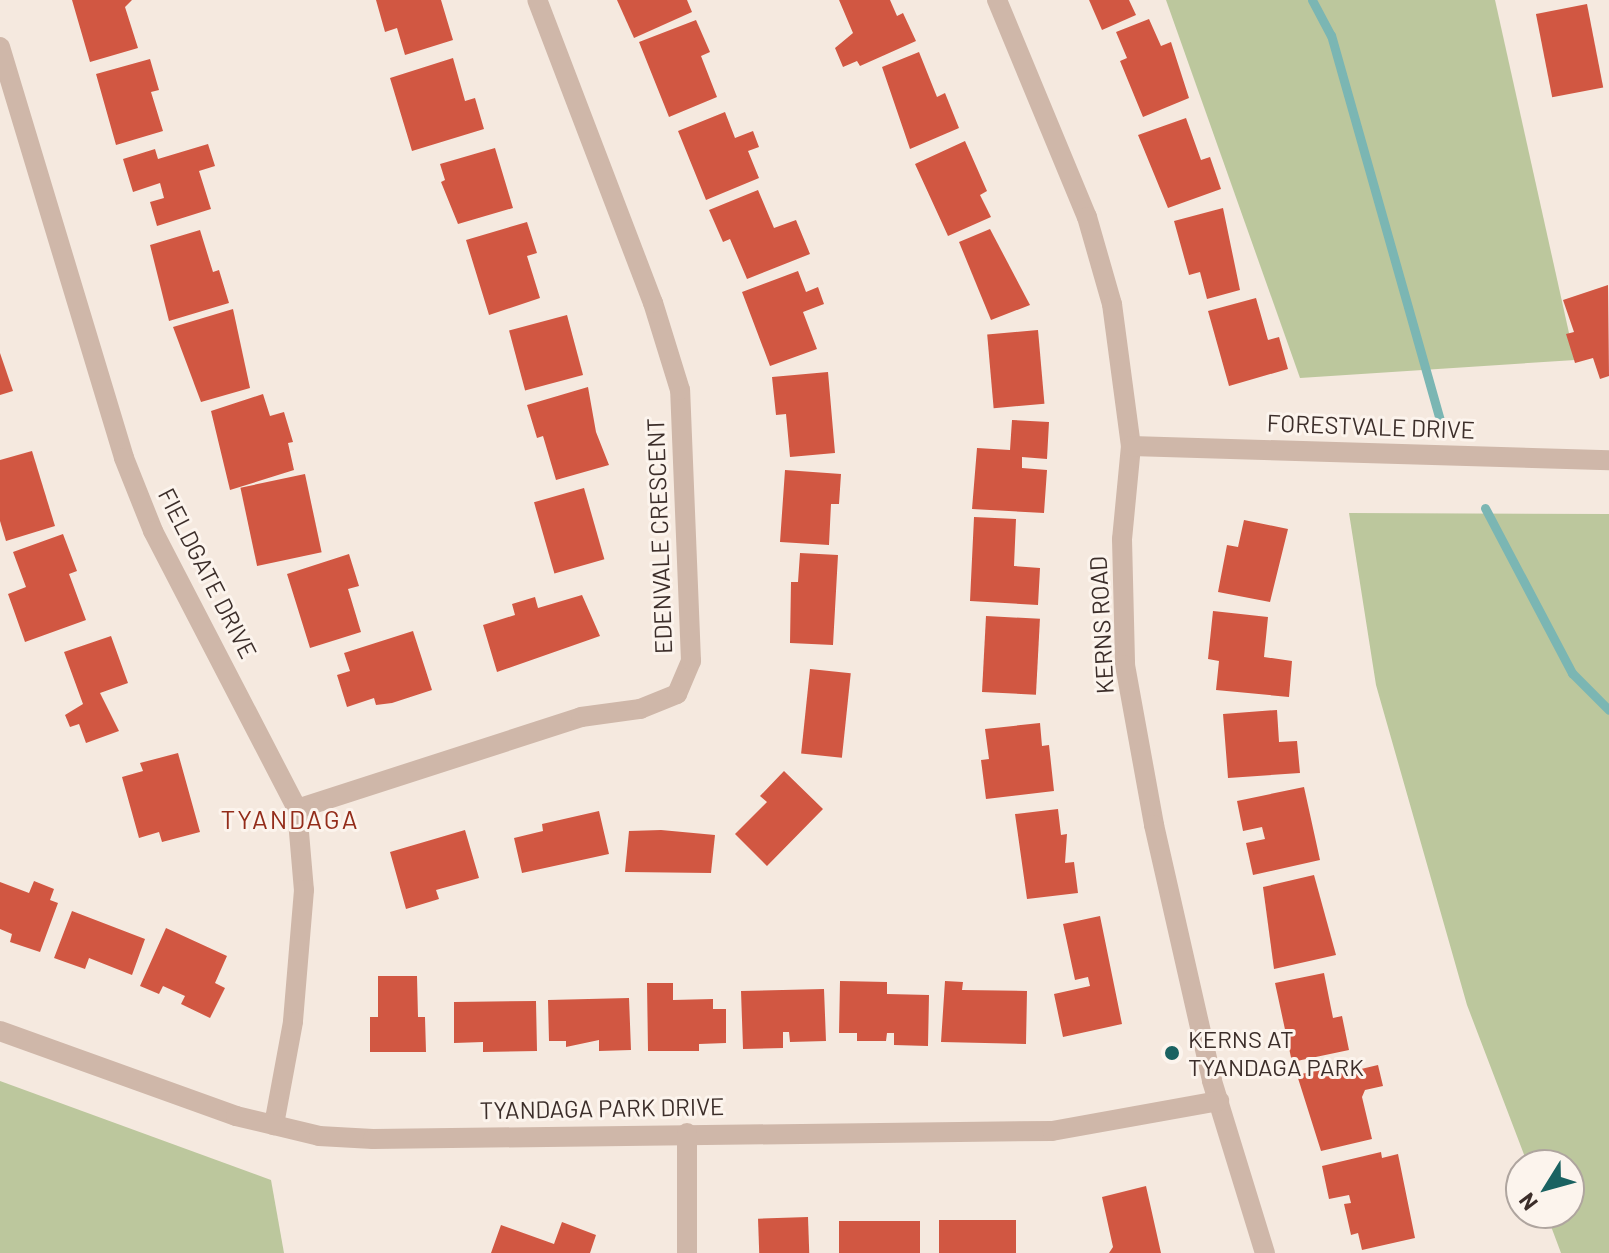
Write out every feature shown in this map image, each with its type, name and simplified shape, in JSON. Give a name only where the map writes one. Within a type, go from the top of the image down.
[{"type":"street","name":"EDENVALE CRESCENT","points":[[297,809],[581,717],[640,709],[677,694],[691,661],[680,390],[653,303],[537,0]]},
{"type":"street","name":"KERNS ROAD","points":[[997,0],[1091,231],[1112,304],[1131,446],[1122,539],[1125,665],[1154,825],[1219,1101],[1265,1253]]},
{"type":"street","name":"FIELDGATE DRIVE","points":[[0,47],[124,458],[153,531],[297,809],[304,890],[293,1022],[274,1125]]},
{"type":"street","name":"FORESTVALE DRIVE","points":[[1131,446],[1609,460]]},
{"type":"street","name":"TYANDAGA PARK DRIVE","points":[[0,1031],[274,1125],[319,1136],[373,1139],[1052,1131],[1219,1101]]},
{"type":"street","points":[[687,1133],[687,1253]]},
{"type":"green space","points":[[1166,0],[1495,0],[1575,360],[1300,378]]},
{"type":"green space","points":[[1349,513],[1609,514],[1609,1253],[1561,1253],[1552,1229],[1585,1229],[1585,1149],[1522,1149],[1467,1005],[1376,685]]},
{"type":"green space","points":[[0,1081],[271,1180],[284,1253],[0,1253]]},
{"type":"building","points":[[72,0],[132,0],[125,7],[138,48],[90,62]]},
{"type":"building","points":[[376,0],[441,0],[453,40],[405,55],[397,28],[385,32]]},
{"type":"building","points":[[617,0],[687,0],[692,12],[634,38]]},
{"type":"building","points":[[839,0],[890,0],[897,16],[903,13],[916,41],[860,66],[857,61],[843,67],[835,48],[853,33]]},
{"type":"building","points":[[1089,0],[1129,0],[1136,15],[1102,30]]},
{"type":"building","points":[[1587,4],[1603,87],[1552,97],[1536,14]]},
{"type":"building","points":[[1149,19],[1161,46],[1171,42],[1189,98],[1143,117],[1120,61],[1127,58],[1116,32]]},
{"type":"building","points":[[696,20],[710,52],[701,56],[717,97],[669,117],[639,42]]},
{"type":"building","points":[[919,52],[937,97],[945,93],[959,128],[910,149],[882,67]]},
{"type":"building","points":[[453,58],[465,101],[475,98],[484,129],[412,151],[390,78]]},
{"type":"building","points":[[150,59],[159,90],[151,92],[163,131],[116,145],[96,74]]},
{"type":"building","points":[[725,112],[735,138],[753,131],[759,147],[748,151],[759,178],[706,200],[678,131]]},
{"type":"building","points":[[1186,118],[1201,160],[1210,157],[1221,189],[1168,208],[1138,135]]},
{"type":"building","points":[[965,141],[987,191],[980,195],[991,217],[948,236],[915,164]]},
{"type":"building","points":[[208,144],[215,166],[199,171],[211,209],[157,226],[150,202],[164,198],[160,183],[133,192],[123,159],[155,149],[158,159]]},
{"type":"building","points":[[495,148],[513,208],[458,224],[441,182],[445,180],[440,164]]},
{"type":"building","points":[[758,190],[774,228],[796,220],[810,254],[747,279],[730,239],[723,242],[709,210]]},
{"type":"building","points":[[1223,208],[1240,290],[1207,299],[1200,272],[1189,275],[1174,221]]},
{"type":"building","points":[[527,222],[537,253],[527,256],[540,298],[489,315],[466,240]]},
{"type":"building","points":[[990,229],[1030,305],[991,320],[959,242]]},
{"type":"building","points":[[200,230],[213,272],[219,270],[229,303],[169,321],[150,245]]},
{"type":"building","points":[[798,271],[806,292],[818,287],[824,304],[803,312],[817,349],[770,366],[742,292]]},
{"type":"building","points":[[1608,285],[1609,376],[1600,379],[1593,358],[1575,363],[1566,334],[1574,332],[1563,300]]},
{"type":"building","points":[[1256,298],[1268,340],[1279,337],[1288,369],[1229,386],[1208,311]]},
{"type":"building","points":[[233,309],[250,388],[201,402],[173,327]]},
{"type":"building","points":[[567,315],[583,375],[525,390],[509,331]]},
{"type":"building","points":[[1038,330],[1044,404],[994,408],[987,334]]},
{"type":"building","points":[[0,353],[13,391],[0,395]]},
{"type":"building","points":[[828,372],[835,453],[790,457],[786,414],[776,415],[772,377]]},
{"type":"building","points":[[588,387],[596,432],[609,465],[556,480],[543,436],[537,438],[527,405]]},
{"type":"building","points":[[263,394],[270,416],[284,412],[293,442],[288,443],[294,470],[230,490],[211,411]]},
{"type":"building","points":[[1012,420],[1049,422],[1047,459],[1022,457],[1022,468],[1047,470],[1044,513],[972,509],[977,448],[1010,450]]},
{"type":"building","points":[[32,451],[55,526],[6,541],[0,521],[0,460]]},
{"type":"building","points":[[785,470],[841,474],[839,504],[831,504],[829,545],[780,542]]},
{"type":"building","points":[[305,474],[322,552],[257,566],[240,488]]},
{"type":"building","points":[[584,488],[604,559],[554,573],[534,502]]},
{"type":"building","points":[[974,517],[1016,519],[1014,566],[1040,568],[1038,605],[970,601]]},
{"type":"building","points":[[1244,520],[1288,529],[1270,602],[1218,592],[1227,545],[1238,547]]},
{"type":"building","points":[[63,534],[77,571],[69,574],[86,620],[25,642],[8,594],[26,587],[13,552]]},
{"type":"building","points":[[800,553],[838,555],[833,645],[790,643],[791,582],[798,582]]},
{"type":"building","points":[[349,554],[359,586],[348,589],[361,632],[310,648],[287,574]]},
{"type":"building","points":[[582,595],[600,636],[497,672],[483,625],[515,615],[512,604],[535,597],[538,608]]},
{"type":"building","points":[[1213,611],[1268,617],[1264,657],[1292,661],[1289,697],[1216,690],[1219,661],[1208,659]]},
{"type":"building","points":[[986,616],[1040,619],[1036,695],[982,692]]},
{"type":"building","points":[[413,631],[432,690],[392,703],[376,705],[374,698],[347,707],[337,675],[350,671],[344,653]]},
{"type":"building","points":[[111,636],[128,683],[100,693],[119,731],[86,743],[79,724],[70,727],[65,715],[83,704],[64,652]]},
{"type":"building","points":[[810,669],[851,673],[842,758],[801,754]]},
{"type":"building","points":[[1277,710],[1279,742],[1297,741],[1300,773],[1228,778],[1223,714]]},
{"type":"building","points":[[1040,723],[1042,746],[1049,745],[1054,791],[986,799],[981,760],[989,759],[985,729]]},
{"type":"building","points":[[178,753],[200,832],[162,842],[159,832],[139,838],[122,777],[143,771],[140,763]]},
{"type":"building","points":[[784,771],[823,809],[767,866],[735,834],[767,802],[760,796]]},
{"type":"building","points":[[1304,787],[1320,860],[1253,875],[1246,843],[1265,839],[1262,827],[1243,831],[1237,801]]},
{"type":"building","points":[[1058,809],[1061,835],[1067,834],[1065,863],[1074,862],[1078,893],[1027,899],[1015,814]]},
{"type":"building","points":[[599,811],[609,854],[522,873],[514,838],[543,831],[542,824]]},
{"type":"building","points":[[465,830],[479,878],[436,890],[439,899],[406,909],[390,852]]},
{"type":"building","points":[[661,830],[715,835],[711,873],[625,872],[629,831]]},
{"type":"building","points":[[1314,875],[1336,955],[1274,969],[1263,887]]},
{"type":"building","points":[[34,881],[54,889],[50,900],[58,903],[40,952],[10,942],[12,934],[0,929],[0,882],[29,893]]},
{"type":"building","points":[[72,911],[145,939],[132,975],[89,958],[85,969],[54,958]]},
{"type":"building","points":[[1100,916],[1122,1024],[1063,1037],[1054,994],[1090,986],[1088,977],[1075,980],[1063,924]]},
{"type":"building","points":[[166,928],[227,956],[215,983],[225,988],[210,1018],[181,1004],[185,996],[163,986],[159,994],[140,986]]},
{"type":"building","points":[[1324,973],[1333,1018],[1342,1016],[1349,1050],[1292,1062],[1275,983]]},
{"type":"building","points":[[378,976],[417,976],[418,1017],[425,1017],[426,1052],[370,1052],[370,1017],[378,1017]]},
{"type":"building","points":[[840,981],[887,982],[887,994],[929,995],[928,1046],[894,1045],[894,1033],[887,1033],[886,1041],[857,1041],[857,1033],[839,1033]]},
{"type":"building","points":[[945,981],[963,982],[962,990],[1027,991],[1026,1044],[941,1042]]},
{"type":"building","points":[[647,983],[673,983],[673,1000],[713,999],[713,1009],[726,1009],[726,1043],[699,1044],[699,1051],[648,1051]]},
{"type":"building","points":[[824,989],[826,1041],[790,1042],[789,1032],[783,1032],[783,1048],[743,1049],[741,991]]},
{"type":"building","points":[[629,998],[631,1050],[599,1051],[599,1040],[566,1047],[566,1041],[549,1041],[548,1000]]},
{"type":"building","points":[[536,1001],[537,1051],[483,1052],[483,1042],[454,1043],[454,1002]]},
{"type":"building","points":[[1359,1061],[1361,1069],[1378,1065],[1383,1086],[1365,1090],[1362,1097],[1372,1139],[1321,1151],[1297,1075]]},
{"type":"building","points":[[1381,1152],[1382,1158],[1398,1154],[1415,1238],[1362,1250],[1358,1233],[1351,1235],[1344,1204],[1351,1203],[1349,1195],[1329,1199],[1322,1166]]},
{"type":"building","points":[[1146,1186],[1161,1253],[1109,1253],[1113,1247],[1102,1197]]},
{"type":"building","points":[[808,1217],[809,1253],[759,1253],[758,1219]]},
{"type":"building","points":[[939,1220],[1016,1220],[1016,1253],[939,1253]]},
{"type":"building","points":[[839,1221],[920,1221],[920,1253],[839,1253]]},
{"type":"building","points":[[562,1222],[596,1235],[590,1253],[491,1253],[501,1225],[554,1244]]},
{"type":"waterway","points":[[1312,0],[1331,35],[1441,423]]},
{"type":"waterway","points":[[1485,508],[1572,673],[1609,710]]},
{"type":"place","name":"KERNS AT TYANDAGA PARK","points":[[1172,1053]]},
{"type":"district","name":"TYANDAGA","points":[[290,819]]}]
